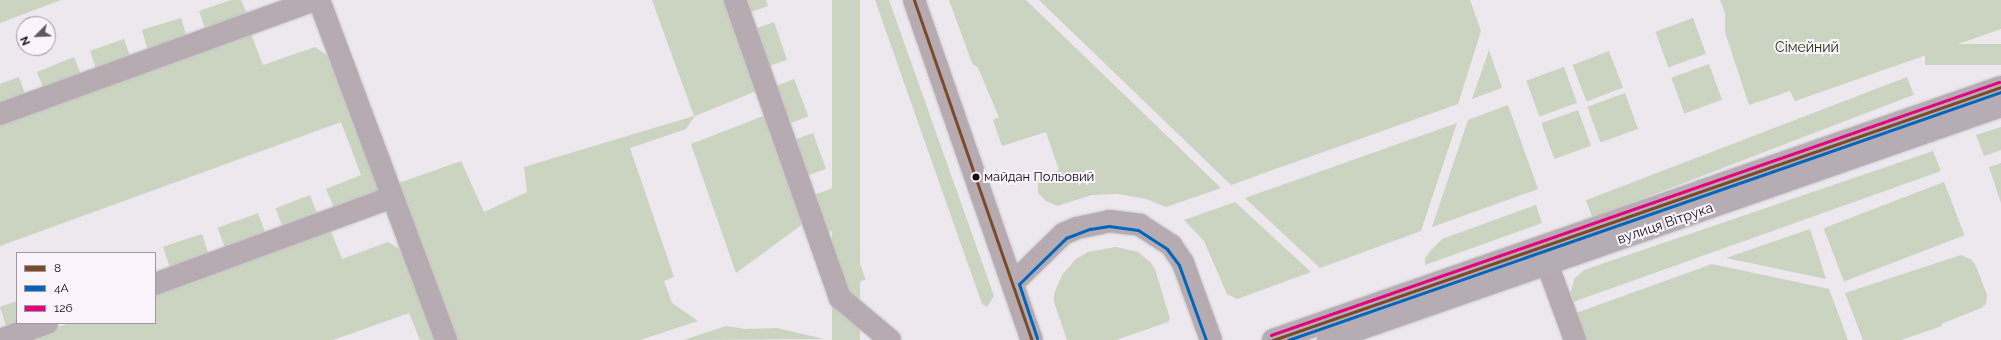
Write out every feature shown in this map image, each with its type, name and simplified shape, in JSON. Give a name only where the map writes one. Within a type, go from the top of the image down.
[{"type":"main road","name":"вулиця Вітрука","points":[[1328,340],[1544,255],[2001,87]]},
{"type":"main road","name":"вулиця Вітрука","points":[[1273,340],[1544,255],[2001,106]]},
{"type":"street","points":[[0,114],[315,0]]},
{"type":"street","points":[[319,0],[446,340]]},
{"type":"street","points":[[736,0],[840,298],[890,340]]},
{"type":"street","points":[[914,0],[1032,340]]},
{"type":"street","points":[[156,284],[393,196]]},
{"type":"street","points":[[1013,283],[1063,234],[1077,228],[1109,221],[1140,225],[1171,245],[1183,263],[1211,340]]},
{"type":"street","points":[[1544,255],[1575,340]]},
{"type":"street","points":[[0,340],[44,324]]},
{"type":"green space","points":[[0,0],[61,0],[16,16],[0,23]]},
{"type":"green space","points":[[231,0],[241,0],[248,16],[206,31],[199,11]]},
{"type":"green space","points":[[652,0],[727,0],[759,90],[695,116],[686,129],[630,148],[674,277],[664,281],[672,303],[698,321],[640,340],[456,340],[399,183],[461,161],[484,212],[527,192],[524,167],[694,116]]},
{"type":"green space","points":[[744,0],[766,0],[768,6],[748,13]]},
{"type":"green space","points":[[832,0],[860,0],[860,340],[832,340]]},
{"type":"green space","points":[[875,0],[889,0],[994,296],[987,307],[982,304]]},
{"type":"green space","points":[[949,0],[1026,0],[1221,188],[1166,207],[1146,199],[1118,194],[1092,195],[1057,206],[1046,201],[1038,193],[1038,180],[1059,170],[1046,132],[1002,146],[993,120],[999,117],[978,68],[972,63]]},
{"type":"green space","points":[[1039,0],[1470,0],[1481,31],[1458,104],[1231,185]]},
{"type":"green space","name":"Сімейний","points":[[1720,0],[2001,0],[2001,29],[1795,101],[1790,91],[1749,105],[1725,32],[1725,13]]},
{"type":"green space","points":[[181,18],[187,38],[148,50],[142,30]]},
{"type":"green space","points":[[1693,18],[1706,54],[1668,67],[1655,32]]},
{"type":"green space","points":[[774,22],[787,60],[766,67],[753,29]]},
{"type":"green space","points":[[250,31],[263,65],[315,47],[328,56],[380,193],[335,210],[326,189],[361,175],[341,122],[0,246],[0,122]]},
{"type":"green space","points":[[124,39],[131,59],[97,71],[90,51]]},
{"type":"green space","points":[[1925,44],[2001,44],[2001,65],[1925,65]]},
{"type":"green space","points":[[1489,50],[1502,88],[1472,99]]},
{"type":"green space","points":[[1609,51],[1623,87],[1587,101],[1573,65]]},
{"type":"green space","points":[[74,57],[82,77],[45,92],[37,72]]},
{"type":"green space","points":[[1709,64],[1722,100],[1684,113],[1671,78]]},
{"type":"green space","points":[[1564,67],[1577,103],[1539,116],[1526,81]]},
{"type":"green space","points":[[19,77],[26,97],[0,106],[0,84]]},
{"type":"green space","points":[[1907,77],[1914,95],[1593,218],[1586,200]]},
{"type":"green space","points":[[794,79],[808,116],[788,124],[773,87]]},
{"type":"green space","points":[[1625,93],[1638,129],[1600,142],[1587,107]]},
{"type":"green space","points":[[1508,105],[1538,189],[1432,227],[1468,120]]},
{"type":"green space","points":[[1578,110],[1591,146],[1554,159],[1541,123]]},
{"type":"green space","points":[[766,115],[804,223],[736,273],[691,144]]},
{"type":"green space","points":[[1457,123],[1421,231],[1320,268],[1245,198]]},
{"type":"green space","points":[[2001,127],[2001,150],[1984,156],[1976,135]]},
{"type":"green space","points":[[813,133],[826,169],[806,176],[793,140]]},
{"type":"green space","points":[[1933,151],[1941,171],[1573,302],[1571,292],[1574,279],[1584,270]]},
{"type":"green space","points":[[2001,163],[2001,203],[1989,167]]},
{"type":"green space","points":[[1944,182],[1964,235],[1844,281],[1824,228]]},
{"type":"green space","points":[[833,188],[847,226],[827,233],[813,195]]},
{"type":"green space","points":[[310,195],[318,216],[283,229],[275,208]]},
{"type":"green space","points":[[1235,202],[1311,272],[1237,299],[1227,294],[1204,241],[1184,220]]},
{"type":"green space","points":[[1536,205],[1542,223],[1425,265],[1425,259],[1430,251],[1442,239]]},
{"type":"green space","points":[[258,213],[266,235],[225,249],[218,228]]},
{"type":"green space","points":[[330,229],[342,259],[388,242],[401,250],[435,340],[420,340],[409,313],[333,340],[22,340],[66,324],[156,324],[156,292]]},
{"type":"green space","points":[[1810,229],[1826,279],[1726,258]]},
{"type":"green space","points":[[202,234],[209,255],[170,268],[163,247]]},
{"type":"green space","points":[[852,242],[866,280],[846,287],[832,249]]},
{"type":"green space","points":[[1116,247],[1138,252],[1150,262],[1155,269],[1170,319],[1168,322],[1116,340],[1067,340],[1054,302],[1054,294],[1062,275],[1076,259],[1088,252]]},
{"type":"green space","points":[[1961,255],[1972,260],[1976,266],[1987,295],[1986,304],[1981,308],[1941,324],[1942,326],[1901,340],[1863,340],[1845,293]]},
{"type":"green space","points":[[1712,264],[1829,289],[1848,340],[1586,340],[1576,313]]},
{"type":"green space","points":[[16,301],[16,324],[7,329],[0,307]]},
{"type":"green space","points":[[726,326],[745,329],[777,328],[824,339],[684,340]]},
{"type":"transit line","name":"8","points":[[914,0],[1032,340]]},
{"type":"transit line","name":"126","points":[[1271,335],[1999,82]]},
{"type":"transit line","name":"8","points":[[1273,340],[2001,87]]},
{"type":"transit line","name":"4А","points":[[1288,340],[2001,92]]},
{"type":"transit line","name":"4А","points":[[1037,338],[1019,284],[1066,238],[1090,229],[1109,226],[1138,230],[1167,249],[1179,265],[1206,340]]},
{"type":"place","name":"майдан Польовий","points":[[976,177]]}]
